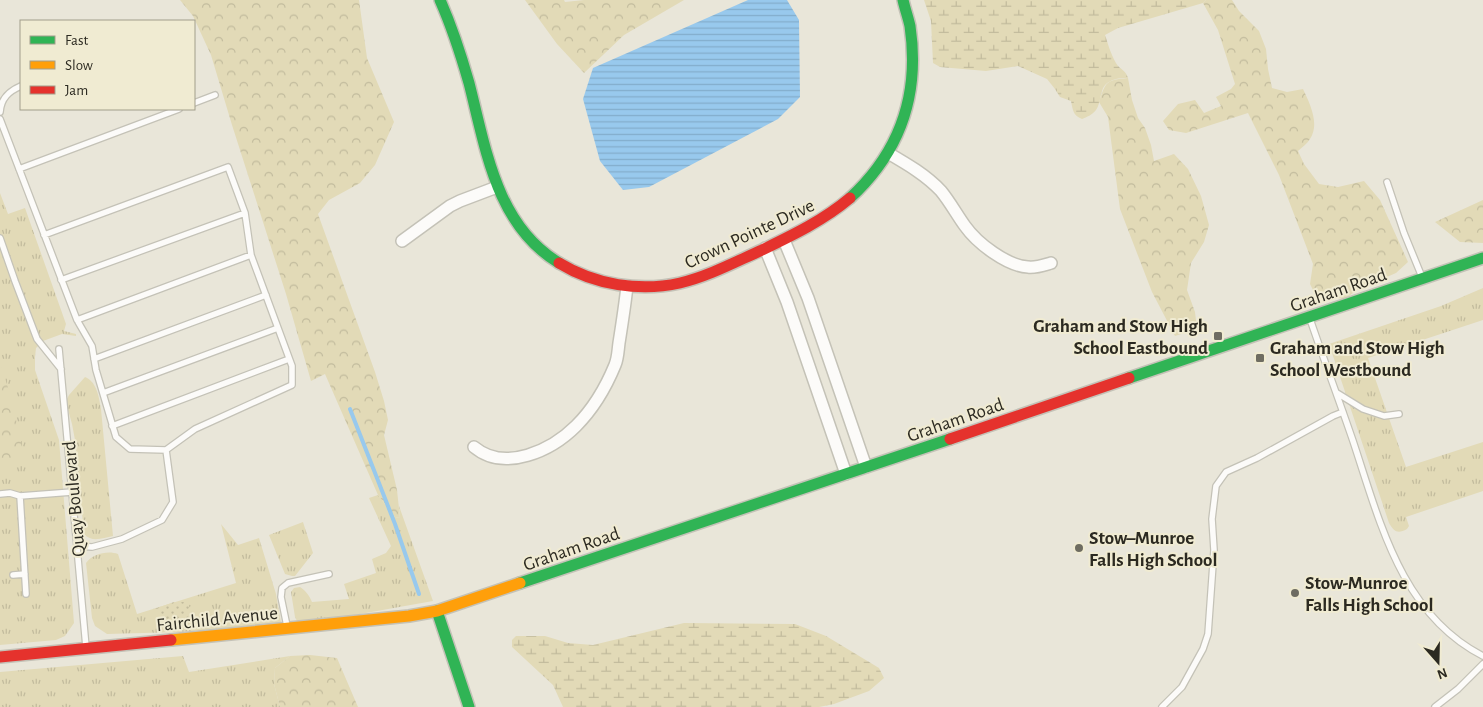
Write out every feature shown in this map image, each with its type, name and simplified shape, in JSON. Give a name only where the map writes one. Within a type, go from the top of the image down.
[{"type":"main road","name":"Crown Pointe Drive","points":[[440,0],[458,44],[492,175],[511,215],[523,231],[545,253],[560,264],[590,278],[627,286],[662,286],[685,282],[708,274],[813,225],[847,202],[859,191],[876,172],[888,153],[904,117],[912,72],[912,49],[910,27],[903,0]]},
{"type":"main road","name":"Graham Road","points":[[437,611],[866,468],[1483,258]]},
{"type":"main road","name":"Fairchild Avenue","points":[[0,657],[409,616],[437,611]]},
{"type":"main road","points":[[437,611],[469,707]]},
{"type":"street","points":[[888,153],[927,178],[947,198],[970,233],[995,253],[1004,259],[1029,268],[1051,263]]},
{"type":"street","points":[[402,241],[450,206],[497,187]]},
{"type":"street","points":[[784,240],[800,274],[866,468]]},
{"type":"street","points":[[765,248],[796,328],[846,474]]},
{"type":"street","points":[[474,447],[480,452],[497,458],[520,458],[554,443],[576,426],[607,384],[616,363],[627,286]]},
{"type":"street","points":[[796,328],[816,320]]},
{"type":"street","points":[[820,398],[840,392]]},
{"type":"lane","points":[[0,112],[4,98],[11,90],[20,86]]},
{"type":"lane","points":[[195,103],[215,95]]},
{"type":"lane","points":[[19,169],[176,110]]},
{"type":"lane","points":[[0,119],[44,235],[77,320],[92,346],[102,393],[116,437],[130,449],[166,450],[195,429],[292,385],[292,366],[251,255],[245,213],[228,167],[44,235]]},
{"type":"lane","points":[[1387,182],[1404,233],[1423,279]]},
{"type":"lane","points":[[62,280],[245,213]]},
{"type":"lane","points":[[0,238],[14,281],[37,339],[60,369]]},
{"type":"lane","points":[[77,320],[251,255]]},
{"type":"lane","points":[[94,359],[266,295]]},
{"type":"lane","points":[[1310,317],[1381,524],[1403,576],[1412,592],[1430,615],[1454,638],[1483,656]]},
{"type":"lane","points":[[102,393],[278,328]]},
{"type":"lane","name":"Quay Boulevard","points":[[58,349],[86,649]]},
{"type":"lane","points":[[112,426],[289,359]]},
{"type":"lane","points":[[1336,392],[1363,409],[1384,416],[1399,414]]},
{"type":"lane","points":[[1162,707],[1182,687],[1203,649],[1208,634],[1214,550],[1212,519],[1216,486],[1226,472],[1257,458],[1343,412]]},
{"type":"lane","points":[[77,546],[92,547],[122,539],[162,520],[173,502],[166,450]]},
{"type":"lane","points":[[0,494],[10,493],[20,496],[72,492]]},
{"type":"lane","points":[[20,496],[26,594]]},
{"type":"lane","points":[[13,575],[25,574]]},
{"type":"lane","points":[[288,628],[281,597],[282,588],[288,583],[328,574]]},
{"type":"lane","points":[[1435,707],[1458,689],[1483,664]]},
{"type":"green space","points":[[180,0],[359,0],[367,58],[394,122],[375,165],[360,183],[329,200],[318,214],[384,401],[388,420],[384,435],[397,490],[400,518],[395,517],[378,495],[325,374],[311,381],[286,294],[211,55],[193,16]]},
{"type":"green space","points":[[525,0],[564,0],[565,2],[584,0],[684,0],[624,35],[584,73],[557,44]]},
{"type":"green space","points":[[924,0],[1206,0],[1203,3],[1118,28],[1105,35],[1114,59],[1128,78],[1116,79],[1106,84],[1096,110],[1091,115],[1082,119],[1074,112],[1071,101],[1060,97],[1047,79],[1018,66],[986,71],[940,67],[933,63],[931,21]]},
{"type":"green space","points":[[1206,0],[1232,0],[1239,11],[1259,31],[1266,49],[1272,88],[1287,92],[1303,89],[1311,107],[1314,121],[1313,133],[1310,139],[1298,151],[1304,164],[1319,184],[1338,187],[1364,181],[1380,200],[1408,262],[1396,273],[1357,290],[1345,299],[1316,296],[1310,284],[1313,264],[1279,175],[1248,113],[1186,133],[1169,130],[1163,121],[1178,104],[1195,100],[1204,113],[1221,106],[1216,97],[1231,89],[1235,84],[1218,30],[1203,3]]},
{"type":"green space","points":[[1128,78],[1132,100],[1138,118],[1145,128],[1154,161],[1174,154],[1188,169],[1201,196],[1209,225],[1204,242],[1191,263],[1187,290],[1195,312],[1197,329],[1175,336],[1152,292],[1120,209],[1108,117],[1099,102],[1107,83]]},
{"type":"green space","points":[[0,193],[8,214],[25,208],[66,324],[64,331],[76,334],[76,336],[62,334],[43,341],[36,348],[35,357],[35,370],[59,440],[74,623],[65,636],[56,640],[0,645]]},
{"type":"green space","points":[[1483,200],[1483,243],[1460,242],[1435,222]]},
{"type":"green space","points":[[1483,288],[1483,320],[1368,358],[1406,467],[1483,442],[1483,491],[1406,517],[1409,526],[1407,529],[1399,532],[1396,531],[1389,523],[1329,344],[1441,306]]},
{"type":"green space","points":[[0,363],[11,397],[24,456],[8,467],[0,463]]},
{"type":"green space","points":[[85,377],[95,386],[100,404],[113,536],[98,539],[87,537],[84,534],[75,440],[67,406],[69,395]]},
{"type":"green space","points":[[378,495],[395,517],[400,518],[399,506],[433,601],[349,616],[297,621],[291,592],[294,588],[300,587],[307,593],[312,602],[349,599],[344,584],[376,573],[372,559],[386,553],[391,546],[369,498]]},
{"type":"green space","points":[[303,522],[313,553],[295,576],[292,576],[285,574],[269,535]]},
{"type":"green space","points":[[221,524],[238,545],[259,538],[276,594],[281,623],[180,632],[107,634],[95,626],[92,618],[86,563],[92,557],[110,552],[118,554],[137,614],[236,583]]},
{"type":"green space","points":[[174,602],[186,602],[191,609],[192,614],[190,617],[181,622],[174,620],[169,623],[157,614],[157,608]]},
{"type":"green space","points":[[684,623],[795,624],[826,636],[879,668],[884,678],[869,691],[834,704],[819,707],[563,707],[553,685],[512,647],[512,640],[516,636],[545,636],[568,643],[593,645]]},
{"type":"green space","points":[[310,655],[337,658],[358,707],[280,707],[274,684],[275,668],[290,656]]},
{"type":"green space","points":[[183,656],[189,672],[290,656],[275,668],[274,684],[280,707],[0,707],[0,672]]},
{"type":"water","points":[[748,0],[787,0],[799,20],[800,97],[778,119],[649,187],[623,190],[600,161],[583,99],[593,68]]},
{"type":"waterway","points":[[350,409],[395,524],[419,594]]},
{"type":"traffic: fast","points":[[440,0],[463,62],[488,159],[507,207],[521,228],[538,247],[559,263]]},
{"type":"traffic: fast","points":[[850,198],[882,161],[894,141],[909,98],[912,75],[912,51],[910,26],[903,0]]},
{"type":"traffic: fast","points":[[1129,378],[1483,258]]},
{"type":"traffic: fast","points":[[520,583],[950,439]]},
{"type":"traffic: fast","points":[[437,611],[469,707]]},
{"type":"traffic: slow","points":[[171,640],[409,616],[437,611],[520,583]]},
{"type":"traffic: jam","points":[[559,263],[587,277],[618,285],[649,287],[680,283],[701,277],[785,239],[819,220],[850,198]]},
{"type":"traffic: jam","points":[[950,439],[1129,378]]},
{"type":"traffic: jam","points":[[0,657],[171,640]]},
{"type":"place","name":"Graham and Stow High School Eastbound","points":[[1218,336]]},
{"type":"place","name":"Graham and Stow High School Westbound","points":[[1260,358]]},
{"type":"place","name":"Stow–Munroe Falls High School","points":[[1079,548]]},
{"type":"place","name":"Stow-Munroe Falls High School","points":[[1295,593]]}]
